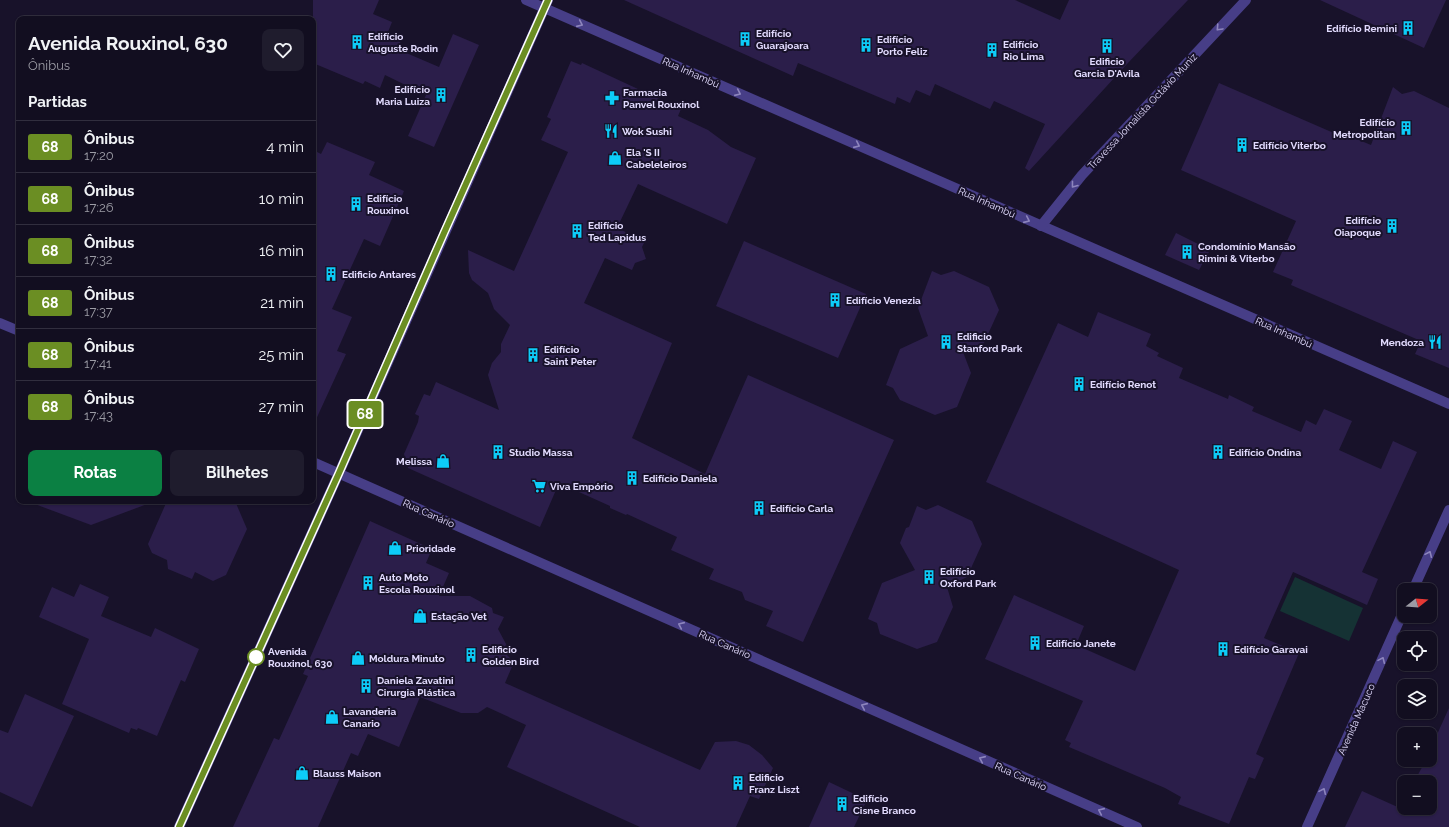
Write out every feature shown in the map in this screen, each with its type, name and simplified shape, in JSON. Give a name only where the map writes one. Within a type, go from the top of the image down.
[{"type":"street","name":"Rua Inhambú","points":[[526,0],[547,4],[1042,226],[1449,404]]},
{"type":"street","name":"Travessa Jornalista Octávio Muniz","points":[[1042,226],[1082,175],[1246,0]]},
{"type":"street","points":[[179,827],[339,473],[444,233],[547,4]]},
{"type":"street","points":[[0,323],[16,330]]},
{"type":"street","name":"Rua Canário","points":[[316,463],[1137,827]]},
{"type":"street","points":[[1416,583],[1449,510]]},
{"type":"street","name":"Avenida Macuco","points":[[1307,827],[1398,623]]},
{"type":"green space","points":[[1295,577],[1363,608],[1349,641],[1280,611]]},
{"type":"building","points":[[313,0],[379,0],[373,14],[392,22],[388,32],[402,39],[397,49],[439,67],[453,34],[479,45],[434,147],[408,136],[426,95],[385,75],[380,88],[365,81],[363,84],[316,64],[316,16],[313,16]]},
{"type":"building","points":[[624,0],[1015,0],[1060,20],[1069,0],[1188,0],[1029,171],[1025,168],[1045,124],[994,101],[990,109],[935,84],[930,96],[916,90],[910,103],[897,97],[895,104],[798,63],[793,76]]},
{"type":"building","name":"Edifício Remini","points":[[1320,0],[1446,0],[1424,48]]},
{"type":"building","points":[[571,61],[581,65],[582,63],[681,109],[678,116],[708,130],[731,147],[756,158],[727,224],[638,184],[617,228],[645,241],[642,247],[646,259],[635,263],[632,270],[605,258],[584,303],[672,343],[632,438],[705,474],[748,375],[894,440],[803,642],[766,626],[773,611],[745,600],[742,592],[709,579],[714,569],[671,550],[677,537],[627,514],[626,515],[610,508],[610,506],[559,483],[540,527],[408,468],[404,454],[418,422],[419,416],[415,414],[424,394],[430,396],[436,382],[499,410],[488,375],[492,363],[501,352],[501,344],[510,325],[494,309],[488,293],[472,280],[469,273],[468,250],[514,271],[568,152],[541,140],[551,119],[547,117]]},
{"type":"building","points":[[1219,83],[1336,134],[1337,131],[1371,145],[1393,87],[1402,94],[1414,91],[1449,108],[1449,368],[1415,354],[1421,341],[1291,285],[1293,280],[1273,272],[1296,221],[1181,170]]},
{"type":"building","points":[[327,142],[375,162],[369,175],[404,191],[380,246],[364,239],[332,309],[352,317],[337,351],[346,354],[316,419],[316,152],[321,154]]},
{"type":"building","name":"Condomínio Mansão Rimini & Viterbo","points":[[1176,233],[1210,250],[1199,270],[1165,255]]},
{"type":"building","name":"Edifício Venezia","points":[[744,241],[866,294],[838,358],[716,306]]},
{"type":"building","name":"Edificio Stanford Park","points":[[932,271],[941,275],[954,271],[989,287],[999,310],[984,343],[963,352],[971,373],[957,407],[935,415],[900,400],[893,388],[886,385],[900,349],[928,336],[918,308]]},
{"type":"building","points":[[1098,312],[1151,334],[1146,346],[1159,353],[1157,356],[1183,368],[1179,378],[1228,399],[1229,395],[1254,407],[1252,411],[1301,432],[1306,420],[1316,425],[1324,409],[1352,421],[1339,450],[1381,469],[1393,441],[1417,452],[1362,572],[1378,579],[1367,605],[1293,572],[1264,638],[1299,653],[1256,754],[1264,758],[1255,779],[1249,777],[1229,824],[1178,804],[1181,797],[1165,788],[1069,747],[1071,743],[1065,740],[1083,701],[985,659],[1014,595],[1084,626],[1076,645],[1135,671],[1179,570],[986,482],[1058,323],[1088,337]]},
{"type":"building","points":[[35,504],[147,504],[91,525]]},
{"type":"building","points":[[166,504],[236,504],[247,529],[226,575],[213,581],[195,572],[192,579],[168,569],[167,560],[152,553],[148,544]]},
{"type":"building","name":"Edifício Oxford Park","points":[[938,505],[972,521],[982,544],[967,577],[947,587],[953,607],[937,642],[917,649],[880,634],[877,623],[868,619],[882,583],[915,570],[900,543],[906,528],[909,527],[917,506],[926,510]]},
{"type":"building","points":[[370,521],[432,549],[426,563],[449,573],[439,596],[470,596],[492,608],[493,613],[504,617],[498,629],[506,644],[504,652],[514,662],[505,683],[700,770],[715,742],[736,741],[749,745],[762,755],[773,768],[759,799],[750,796],[736,827],[640,827],[507,767],[526,725],[487,707],[478,713],[461,713],[420,697],[399,747],[368,734],[358,756],[351,753],[318,827],[233,827],[274,738],[279,740],[308,676],[303,674]]},
{"type":"building","points":[[80,584],[109,597],[101,616],[151,637],[155,628],[199,649],[185,682],[181,680],[157,736],[138,728],[137,730],[131,728],[129,733],[62,704],[89,639],[39,617],[52,587],[74,597]]},
{"type":"building","points":[[25,694],[74,716],[32,807],[0,792],[0,730],[8,733]]},
{"type":"building","points":[[1449,708],[1449,827],[1345,827],[1362,791],[1397,807],[1397,815],[1437,815],[1437,775],[1418,775],[1422,767],[1437,767],[1437,735]]},
{"type":"building","name":"Edifício Cisne Branco","points":[[829,782],[867,800],[854,827],[809,827]]},
{"type":"bus line","name":"68","points":[[179,827],[339,473],[548,0]]},
{"type":"place","name":"Edifício Remini","points":[[1408,28]]},
{"type":"place","name":"Edifício Guarajoara","points":[[745,39]]},
{"type":"place","name":"Edifício Auguste Rodin","points":[[357,42]]},
{"type":"place","name":"Edifício Porto Feliz","points":[[866,45]]},
{"type":"place","name":"Edificio Garcia D'Avila","points":[[1107,46]]},
{"type":"place","name":"Edifício Rio Lima","points":[[992,50]]},
{"type":"place","name":"Edifício Maria Luiza","points":[[441,95]]},
{"type":"place","name":"Farmacia Panvel Rouxinol","points":[[612,98]]},
{"type":"place","name":"Edifício Metropolitan","points":[[1406,128]]},
{"type":"place","name":"Wok Sushi","points":[[611,131]]},
{"type":"place","name":"Edifício Viterbo","points":[[1242,145]]},
{"type":"place","name":"Ela 'S II Cabeleleiros","points":[[615,158]]},
{"type":"place","name":"Edifício Rouxinol","points":[[356,204]]},
{"type":"place","name":"Edifício Oiapoque","points":[[1392,226]]},
{"type":"place","name":"Edifício Ted Lapidus","points":[[577,231]]},
{"type":"place","name":"Condomínio Mansão Rimini & Viterbo","points":[[1187,252]]},
{"type":"place","name":"Edificio Antares","points":[[331,274]]},
{"type":"place","name":"Edifício Venezia","points":[[835,300]]},
{"type":"place","name":"Edificio Stanford Park","points":[[946,342]]},
{"type":"place","name":"Mendoza","points":[[1435,342]]},
{"type":"place","name":"Edifício Saint Peter","points":[[533,355]]},
{"type":"place","name":"Edifício Renot","points":[[1079,384]]},
{"type":"place","name":"Studio Massa","points":[[498,452]]},
{"type":"place","name":"Edifício Ondina","points":[[1218,452]]},
{"type":"place","name":"Melissa","points":[[443,461]]},
{"type":"place","name":"Edifício Daniela","points":[[632,478]]},
{"type":"place","name":"Viva Empório","points":[[539,486]]},
{"type":"place","name":"Edifício Carla","points":[[759,508]]},
{"type":"place","name":"Prioridade","points":[[395,548]]},
{"type":"place","name":"Edifício Oxford Park","points":[[929,577]]},
{"type":"place","name":"Auto Moto Escola Rouxinol","points":[[368,583]]},
{"type":"place","name":"Estação Vet","points":[[420,616]]},
{"type":"place","name":"Edifício Janete","points":[[1035,643]]},
{"type":"place","name":"Edifício Garavai","points":[[1223,649]]},
{"type":"place","name":"Edificio Golden Bird","points":[[471,655]]},
{"type":"place","name":"Avenida Rouxinol, 630","points":[[256,657]]},
{"type":"place","name":"Moldura Minuto","points":[[358,658]]},
{"type":"place","name":"Daniela Zavatini Cirurgia Plástica","points":[[366,686]]},
{"type":"place","name":"Lavanderia Canario","points":[[332,717]]},
{"type":"place","name":"Blauss Maison","points":[[302,773]]},
{"type":"place","name":"Edificio Franz Liszt","points":[[738,783]]},
{"type":"place","name":"Edifício Cisne Branco","points":[[842,804]]}]
